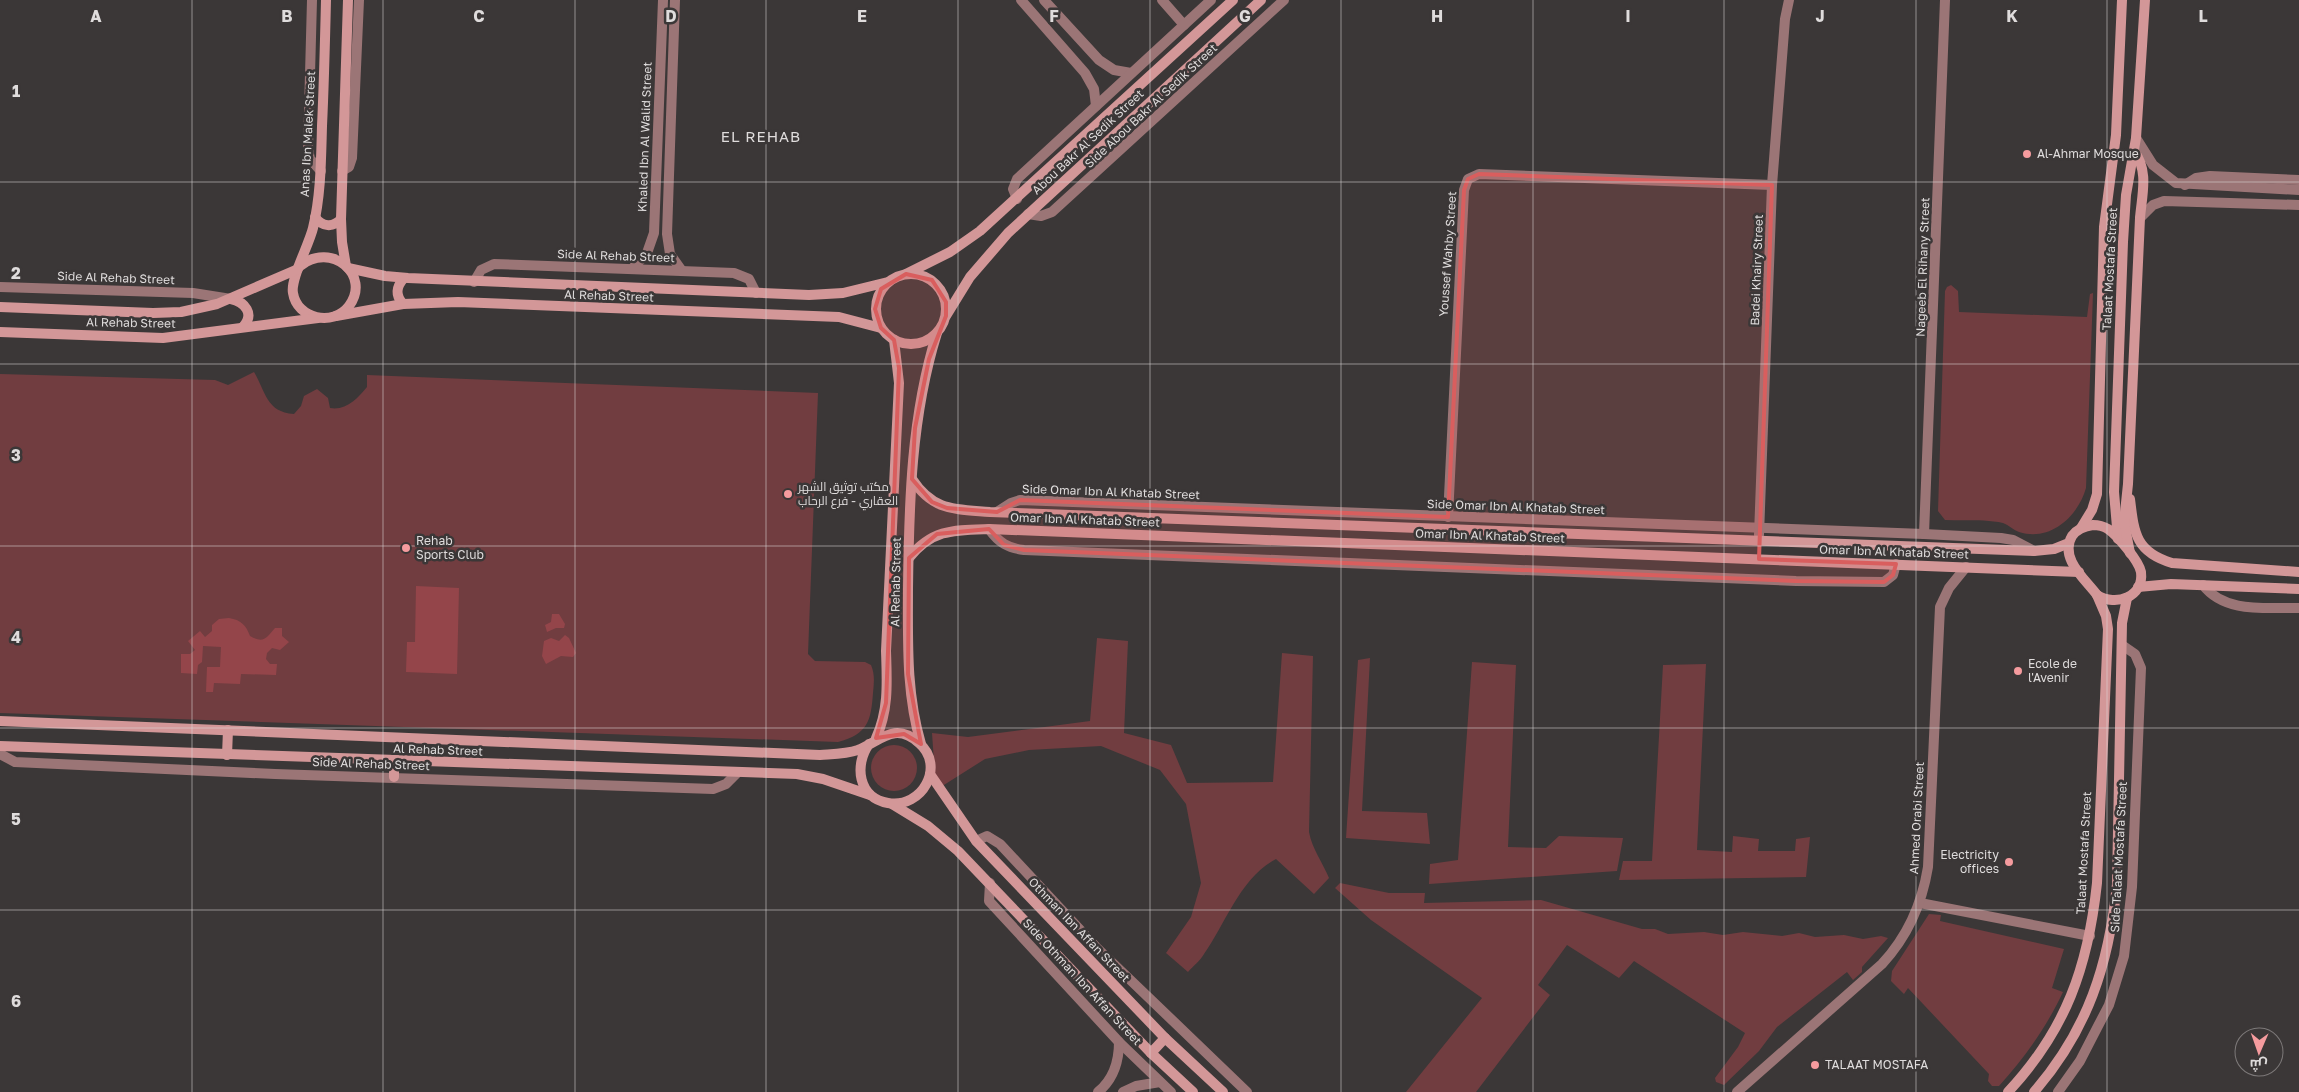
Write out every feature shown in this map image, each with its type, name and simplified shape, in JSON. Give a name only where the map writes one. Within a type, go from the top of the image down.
[{"type":"street","points":[[312,0],[308,144],[310,159],[321,170]]},
{"type":"street","name":"Anas Ibn Malek Street","points":[[299,268],[315,218],[321,170],[326,0]]},
{"type":"street","points":[[347,267],[339,260],[323,256],[314,257],[299,268],[292,284],[295,300],[305,312],[320,318],[336,316],[349,306],[355,291],[354,283],[347,267],[342,242],[341,219],[348,0]]},
{"type":"street","points":[[342,171],[349,167],[352,158],[359,0]]},
{"type":"street","name":"Khaled Ibn Al Walid Street","points":[[632,269],[646,253],[654,234],[663,0]]},
{"type":"street","name":"Khaled Ibn Al Walid Street","points":[[675,0],[667,244],[672,258],[682,270]]},
{"type":"street","points":[[1021,0],[1090,80],[1094,88],[1096,106]]},
{"type":"street","points":[[1044,0],[1099,60],[1114,70],[1131,73]]},
{"type":"street","points":[[1162,0],[1184,25]]},
{"type":"street","points":[[1017,199],[1013,189],[1017,179],[1211,0]]},
{"type":"street","name":"Abou Bakr Al Sedik Street","points":[[906,274],[936,260],[963,243],[1017,199],[1233,0]]},
{"type":"street","name":"Abou Bakr Al Sedik Street","points":[[946,316],[980,264],[1008,233],[1261,0]]},
{"type":"street","name":"Side Abou Bakr Al Sedik Street","points":[[1028,214],[1040,216],[1052,212],[1284,0]]},
{"type":"street","name":"Badei Khairy Street","points":[[1759,542],[1772,184],[1785,19],[1790,0]]},
{"type":"street","name":"Nageeb El Rihany Street","points":[[1924,534],[1946,0]]},
{"type":"street","name":"Talaat Mostafa Street","points":[[2082,528],[2092,510],[2097,494],[2104,226],[2116,135],[2122,0]]},
{"type":"street","name":"Talaat Mostafa Street","points":[[2118,539],[2114,492],[2123,242],[2126,195],[2136,138],[2145,0]]},
{"type":"street","points":[[658,112],[671,113]]},
{"type":"street","points":[[2136,138],[2152,165],[2169,178],[2184,185],[2299,190]]},
{"type":"street","points":[[2130,553],[2124,522],[2128,484],[2140,218],[2144,174],[2140,161],[2134,151]]},
{"type":"street","name":"Youssef Wahby Street","points":[[1448,517],[1458,273],[1464,190],[1468,179],[1479,174],[1772,184]]},
{"type":"street","points":[[2184,185],[2196,178],[2210,176],[2299,180]]},
{"type":"street","points":[[2140,218],[2153,205],[2164,201],[2299,204]]},
{"type":"street","points":[[315,218],[323,225],[328,226],[338,223],[341,219]]},
{"type":"street","name":"Side Al Rehab Street","points":[[474,282],[481,270],[494,264],[682,270],[742,275],[749,279],[756,293]]},
{"type":"street","name":"Al Rehab Street","points":[[347,267],[404,278],[756,293],[825,294],[857,290],[888,282]]},
{"type":"street","name":"Al Rehab Street","points":[[0,308],[153,313],[188,311],[231,298],[299,268]]},
{"type":"street","points":[[906,274],[919,274],[932,280],[941,290],[946,302],[946,316],[937,333],[921,342],[912,344],[894,340],[881,328],[876,308],[877,298],[888,282],[906,274]]},
{"type":"street","points":[[403,304],[397,294],[404,278]]},
{"type":"street","name":"Side Al Rehab Street","points":[[0,287],[193,293],[231,298]]},
{"type":"street","points":[[231,298],[242,302],[248,309],[248,317],[242,327]]},
{"type":"street","name":"Al Rehab Street","points":[[336,316],[403,304],[458,302],[839,317],[881,328]]},
{"type":"street","name":"Al Rehab Street","points":[[0,332],[163,338],[320,318]]},
{"type":"street","name":"Al Rehab Street","points":[[921,744],[908,674],[912,479],[919,404],[937,333]]},
{"type":"street","name":"Al Rehab Street","points":[[0,722],[820,755],[843,754],[873,741],[882,724],[887,682],[886,651],[899,383],[894,340]]},
{"type":"street","name":"Omar Ibn Al Khatab Street","points":[[912,479],[920,491],[932,502],[947,508],[997,512],[2034,551],[2054,550],[2069,543]]},
{"type":"street","points":[[2128,484],[2133,529],[2142,545],[2156,556],[2172,562],[2299,572]]},
{"type":"street","name":"Side Omar Ibn Al Khatab Street","points":[[997,512],[1011,503],[1020,500],[1924,534],[2001,538],[2013,540],[2034,551]]},
{"type":"street","points":[[2093,525],[2104,527],[2118,539],[2139,565],[2141,576],[2138,587],[2127,598],[2115,601],[2097,595],[2069,556],[2069,543],[2076,532],[2093,525]]},
{"type":"street","points":[[989,529],[996,539],[1004,545],[1024,550],[1796,581],[1884,582],[1892,575],[1896,564]]},
{"type":"street","name":"Omar Ibn Al Khatab Street","points":[[909,558],[922,544],[937,534],[989,529],[2079,572]]},
{"type":"street","points":[[1522,550],[1523,532]]},
{"type":"street","name":"Ahmed Orabi Street","points":[[1737,1092],[1882,964],[1902,940],[1920,903],[1928,867],[1940,607],[1948,588],[1966,567]]},
{"type":"street","points":[[2138,587],[2162,584],[2299,589]]},
{"type":"street","points":[[2203,585],[2214,598],[2228,604],[2299,608]]},
{"type":"street","name":"Talaat Mostafa Street","points":[[2008,1092],[2031,1066],[2060,1021],[2075,988],[2090,936],[2097,883],[2108,629],[2106,616],[2097,595]]},
{"type":"street","points":[[2034,1092],[2062,1056],[2075,1035],[2095,990],[2113,924],[2117,884],[2122,623],[2127,598]]},
{"type":"street","name":"Side Talaat Mostafa Street","points":[[2058,1092],[2080,1061],[2109,1005],[2120,972],[2129,930],[2141,668],[2131,649],[2122,645]]},
{"type":"street","points":[[227,755],[228,730]]},
{"type":"street","points":[[891,804],[902,803],[916,796],[927,784],[930,774],[930,763],[927,753],[921,744],[904,734],[885,734],[873,741],[864,752],[859,770],[861,780],[872,796],[891,804],[933,830],[958,851],[1150,1053],[1193,1092]]},
{"type":"street","name":"Al Rehab Street","points":[[0,746],[797,774],[841,784],[872,796]]},
{"type":"street","name":"Side Al Rehab Street","points":[[0,754],[15,762],[713,789],[726,784],[738,773]]},
{"type":"street","points":[[2101,758],[2119,758]]},
{"type":"street","points":[[394,761],[394,777]]},
{"type":"street","name":"Othman Ibn Affan Street","points":[[930,774],[976,840],[1164,1038],[1223,1092]]},
{"type":"street","points":[[976,840],[987,836],[1000,844],[1096,947],[1247,1092]]},
{"type":"street","name":"Side Othman Ibn Affan Street","points":[[990,883],[987,897],[989,901],[1120,1042],[1171,1092]]},
{"type":"street","points":[[1920,903],[2090,936]]},
{"type":"street","points":[[1150,1053],[1164,1038]]},
{"type":"street","points":[[1098,1092],[1109,1080],[1115,1069],[1120,1042]]},
{"type":"street","points":[[1124,1092],[1136,1086],[1160,1082]]},
{"type":"highlighted area","points":[[1479,174],[1772,185],[1759,559],[1896,564],[1893,575],[1884,582],[1796,581],[1024,550],[1004,545],[989,529],[937,534],[909,558],[908,674],[921,744],[904,734],[876,738],[886,703],[899,368],[894,340],[881,328],[875,309],[881,289],[906,274],[932,280],[946,302],[946,316],[929,359],[915,428],[912,479],[932,502],[947,508],[997,512],[1020,500],[1448,517],[1464,190],[1468,179]]},
{"type":"shaded area","points":[[1951,285],[1958,291],[1959,312],[2087,317],[2090,294],[2093,293],[2086,488],[2077,508],[2070,517],[2052,530],[2031,534],[2019,532],[2005,524],[1996,522],[1945,520],[1938,511],[1945,291]]},
{"type":"shaded area","name":"Rehab Sports Club","points":[[254,372],[272,405],[285,412],[294,414],[301,406],[304,396],[317,389],[328,398],[330,408],[346,406],[356,399],[367,387],[367,375],[818,393],[808,654],[815,661],[865,662],[871,665],[874,675],[874,686],[871,711],[866,725],[856,735],[838,742],[0,713],[0,374],[215,380],[228,385]]},
{"type":"shaded area","points":[[416,586],[459,588],[457,674],[406,672],[407,642],[415,642]]},
{"type":"shaded area","points":[[552,614],[559,614],[565,624],[564,628],[556,628],[547,632],[545,625],[551,622]]},
{"type":"shaded area","points":[[229,618],[240,622],[245,626],[250,636],[259,640],[267,637],[275,628],[282,628],[282,636],[289,642],[280,650],[272,648],[267,653],[266,659],[270,664],[277,664],[276,675],[241,674],[240,684],[214,683],[213,692],[206,692],[207,667],[220,667],[221,647],[203,646],[202,662],[198,665],[197,674],[181,673],[181,654],[190,654],[195,650],[188,641],[200,631],[205,637],[212,631],[212,625],[219,619]]},
{"type":"shaded area","points":[[565,635],[569,638],[576,653],[573,657],[561,656],[546,664],[542,656],[544,641],[551,638],[559,641]]},
{"type":"shaded area","points":[[1097,638],[1128,641],[1124,733],[1171,745],[1187,783],[1273,782],[1282,653],[1313,656],[1309,832],[1315,850],[1329,878],[1314,894],[1276,859],[1263,867],[1243,889],[1212,942],[1202,957],[1188,972],[1166,953],[1191,917],[1201,883],[1186,804],[1160,770],[1101,746],[1029,750],[985,759],[936,790],[932,733],[968,737],[1090,721]]},
{"type":"shaded area","points":[[1370,658],[1362,811],[1427,813],[1430,844],[1346,838],[1358,660]]},
{"type":"shaded area","points":[[1472,662],[1516,665],[1508,847],[1546,848],[1559,836],[1623,838],[1617,871],[1429,884],[1430,864],[1458,860]]},
{"type":"shaded area","points":[[1706,664],[1697,850],[1732,852],[1733,836],[1759,839],[1758,851],[1795,851],[1796,839],[1810,837],[1806,877],[1619,880],[1623,861],[1652,861],[1663,665]]},
{"type":"shaded area","points":[[894,745],[907,749],[913,755],[917,768],[913,781],[907,787],[894,791],[881,787],[875,781],[871,768],[875,755],[881,749]]},
{"type":"shaded area","points":[[1340,883],[1389,893],[1425,893],[1424,903],[1541,900],[1642,929],[1655,929],[1668,934],[1704,932],[1723,935],[1743,932],[1782,936],[1799,933],[1815,937],[1844,935],[1863,939],[1881,936],[1888,938],[1862,967],[1862,972],[1853,980],[1847,972],[1777,1027],[1759,1051],[1724,1085],[1716,1082],[1715,1078],[1738,1047],[1745,1033],[1634,961],[1619,978],[1567,945],[1538,985],[1550,995],[1476,1092],[1406,1092],[1482,998],[1371,920],[1335,888]]},
{"type":"shaded area","points":[[1929,914],[1941,915],[1940,921],[2064,949],[2052,988],[2063,992],[2034,1042],[1999,1086],[1992,1086],[1988,1081],[1989,1074],[1908,988],[1904,994],[1891,981],[1892,971]]},
{"type":"place","name":"Al-Ahmar Mosque","points":[[2027,154]]},
{"type":"place","name":"مكتب توثيق الشهر العقاري - فرع الرحاب","points":[[788,494]]},
{"type":"place","name":"Rehab Sports Club","points":[[406,548]]},
{"type":"place","name":"Ecole de l'Avenir","points":[[2018,671]]},
{"type":"place","name":"Electricity offices","points":[[2009,862]]},
{"type":"place","name":"TALAAT MOSTAFA","points":[[1815,1065]]},
{"type":"district","name":"EL REHAB","points":[[761,137]]}]
